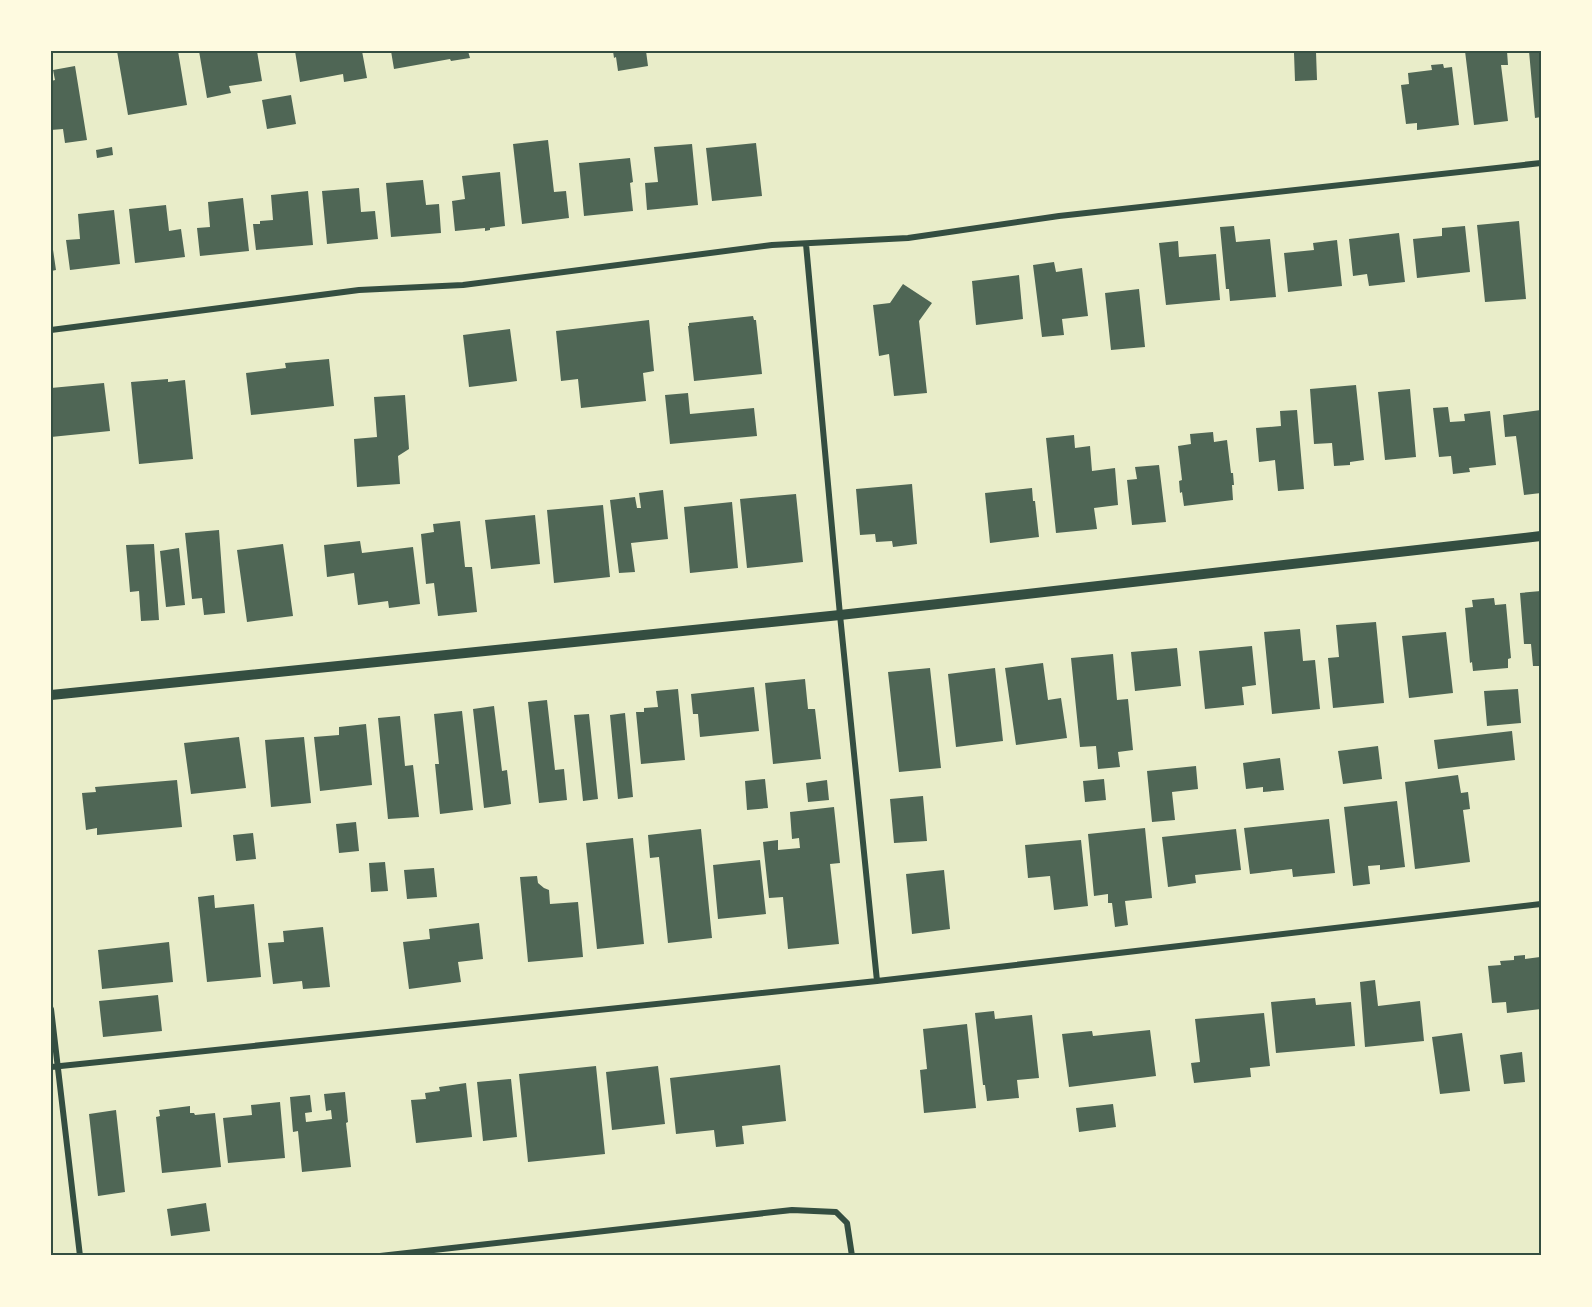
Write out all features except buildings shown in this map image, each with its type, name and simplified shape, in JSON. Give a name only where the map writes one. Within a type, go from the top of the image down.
[{"type":"street","points":[[51,330],[360,290],[463,285],[772,245],[908,237],[1059,216],[1541,163]]},
{"type":"street","points":[[806,244],[877,981]]},
{"type":"street","points":[[51,695],[840,615],[1541,536]]},
{"type":"street","points":[[55,1067],[877,981],[1541,904]]},
{"type":"street","points":[[51,1009],[55,1067],[80,1256]]},
{"type":"street","points":[[380,1256],[792,1210],[836,1212],[848,1223],[852,1256]]}]
